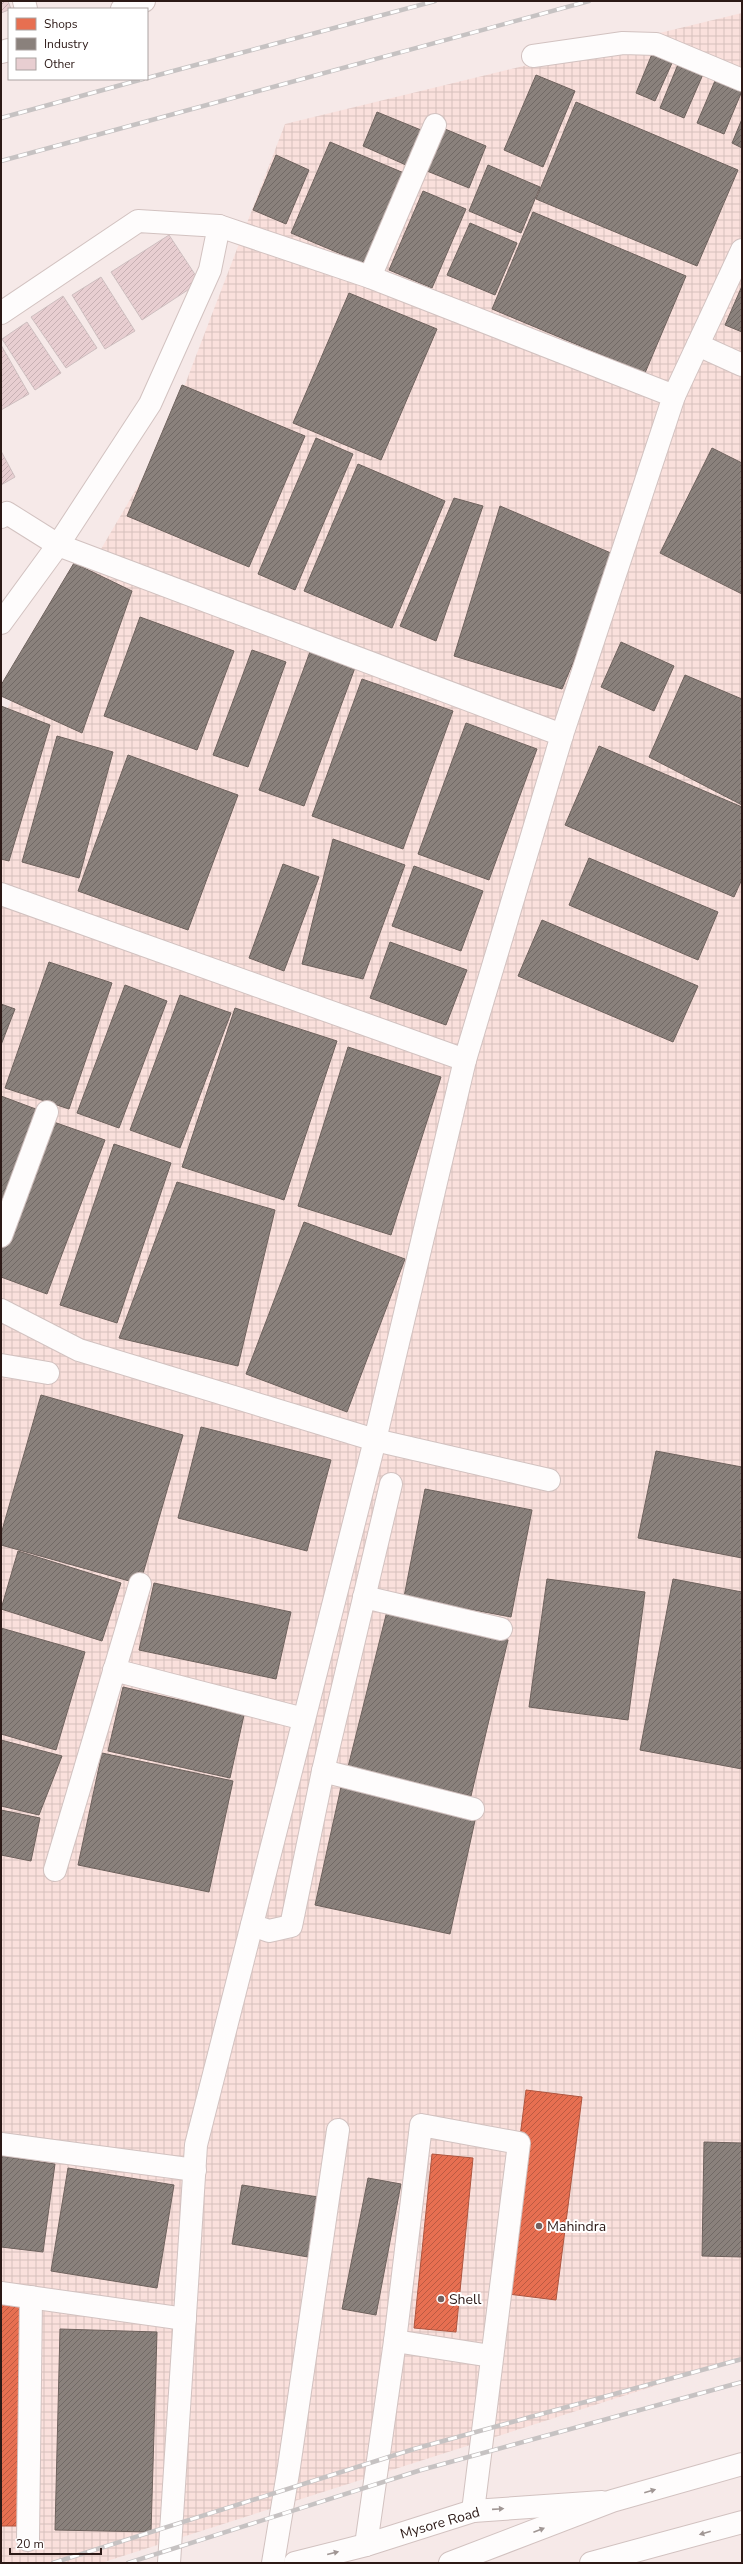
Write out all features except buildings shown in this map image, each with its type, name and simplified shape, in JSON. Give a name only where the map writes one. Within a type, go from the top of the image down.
[{"type":"main road","points":[[125,8],[144,1]]},
{"type":"main road","points":[[533,56],[623,43],[656,44],[742,80]]},
{"type":"main road","points":[[370,276],[435,125]]},
{"type":"main road","points":[[1,313],[138,221],[219,226],[370,276],[674,396]]},
{"type":"main road","points":[[1,623],[58,545],[150,404],[210,270],[219,226]]},
{"type":"main road","points":[[169,2563],[196,2145],[375,1440],[465,1060],[562,735],[674,396],[742,250]]},
{"type":"main road","points":[[698,345],[742,365]]},
{"type":"main road","points":[[1,517],[8,513],[58,545],[562,735]]},
{"type":"main road","points":[[1,894],[465,1060]]},
{"type":"main road","points":[[1,1236],[47,1112]]},
{"type":"main road","points":[[1,1310],[79,1350],[375,1440],[549,1480]]},
{"type":"main road","points":[[1,1365],[48,1373]]},
{"type":"main road","points":[[252,1925],[268,1931],[291,1926],[323,1771],[391,1484]]},
{"type":"main road","points":[[55,1870],[140,1584]]},
{"type":"main road","points":[[364,1597],[501,1629]]},
{"type":"main road","points":[[114,1670],[304,1720]]},
{"type":"main road","points":[[323,1771],[473,1809]]},
{"type":"main road","points":[[366,2545],[395,2341],[421,2125],[519,2143],[491,2356],[473,2511]]},
{"type":"main road","points":[[273,2563],[290,2460],[338,2130]]},
{"type":"main road","points":[[1,2144],[195,2170]]},
{"type":"main road","points":[[1,2293],[185,2319]]},
{"type":"main road","points":[[28,2540],[31,2297]]},
{"type":"main road","points":[[395,2341],[491,2356]]},
{"type":"main road","name":"Mysore Road","points":[[450,2563],[612,2502],[742,2464]]},
{"type":"main road","name":"Mysore Road","points":[[295,2563],[366,2545],[473,2511],[612,2502]]},
{"type":"main road","points":[[592,2563],[653,2548],[742,2522]]},
{"type":"main road","points":[[633,2563],[653,2548]]},
{"type":"shaded area","points":[[742,13],[742,2358],[101,2563],[1,2563],[1,719],[161,447],[285,124]]},
{"type":"railway","points":[[148,78],[435,1]]},
{"type":"railway","points":[[1,161],[589,1]]},
{"type":"railway","points":[[1,118],[139,80]]},
{"type":"railway","points":[[53,2563],[414,2449],[742,2359]]},
{"type":"railway","points":[[128,2563],[421,2470],[742,2382]]},
{"type":"place","name":"Mahindra","points":[[539,2226]]},
{"type":"place","name":"Shell","points":[[441,2299]]}]
